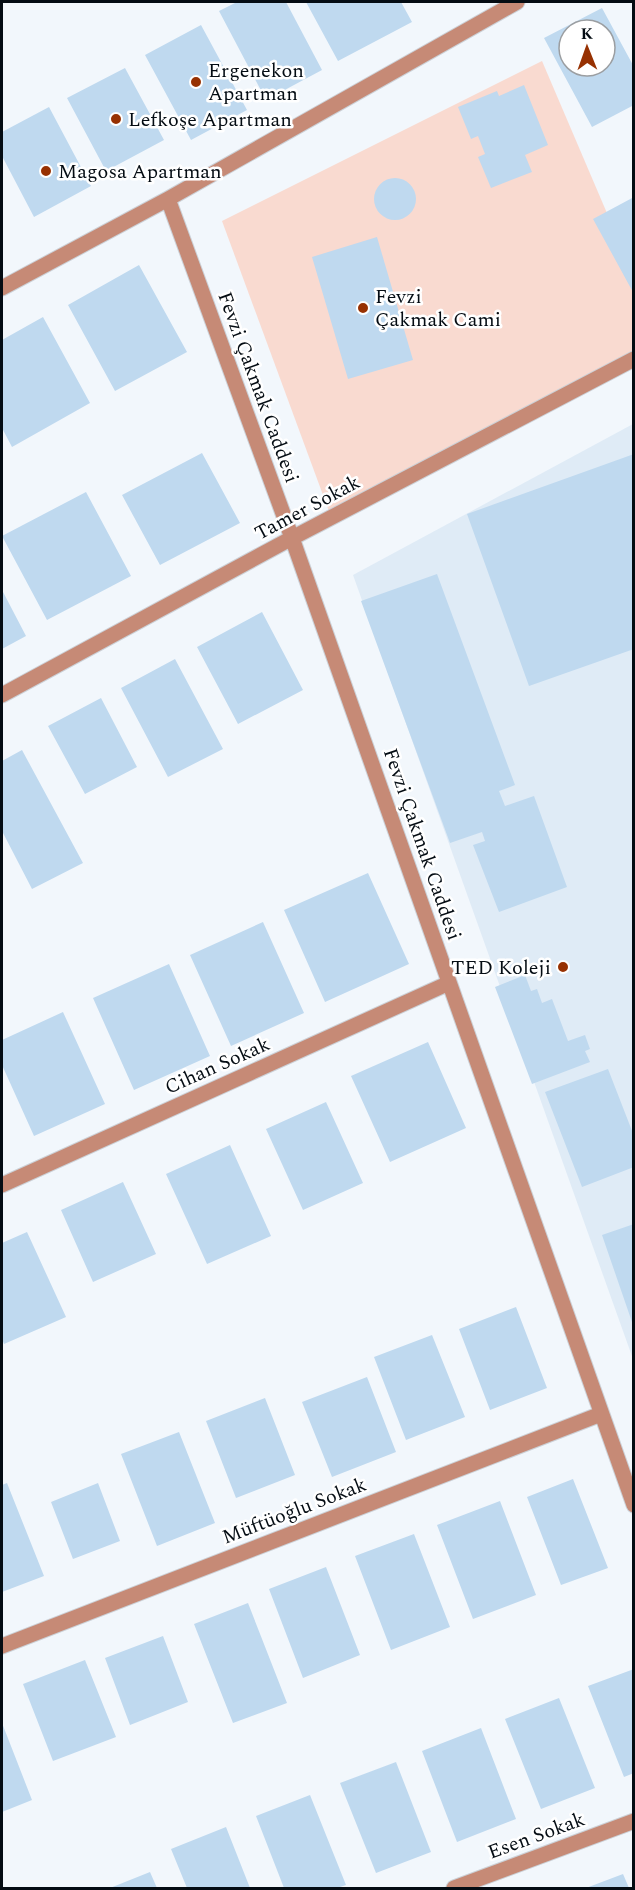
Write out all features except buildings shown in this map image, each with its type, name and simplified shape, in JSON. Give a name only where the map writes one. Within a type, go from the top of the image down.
[{"type":"street","points":[[2,288],[168,199],[517,2]]},
{"type":"street","name":"Fevzi Çakmak Caddesi","points":[[168,199],[292,538],[633,1505]]},
{"type":"street","name":"Tamer Sokak","points":[[2,695],[292,538],[633,359]]},
{"type":"street","name":"Cihan Sokak","points":[[2,1185],[449,983]]},
{"type":"street","name":"Müftüoğlu Sokak","points":[[2,1646],[601,1414]]},
{"type":"street","name":"Esen Sokak","points":[[454,1888],[633,1821]]},
{"type":"shaded area","points":[[542,61],[633,274],[633,357],[330,514],[222,221]]},
{"type":"shaded area","name":"TED Koleji","points":[[633,424],[633,1359],[353,575]]},
{"type":"place","name":"Ergenekon Apartman","points":[[196,82]]},
{"type":"place","name":"Lefkoşe Apartman","points":[[116,119]]},
{"type":"place","name":"Magosa Apartman","points":[[46,171]]},
{"type":"place","name":"Fevzi Çakmak Cami","points":[[363,308]]},
{"type":"place","name":"TED Koleji","points":[[563,967]]}]
